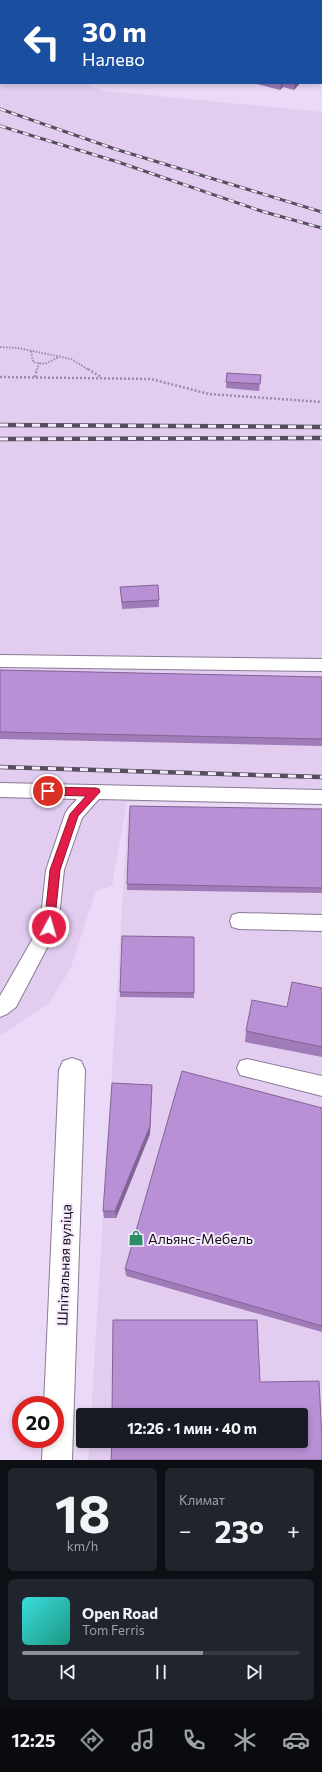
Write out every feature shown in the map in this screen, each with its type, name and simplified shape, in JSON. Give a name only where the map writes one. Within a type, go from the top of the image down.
[{"type":"street","name":"Шпітальная вуліца","points":[[56,1460],[72,1070]]},
{"type":"lane","points":[[0,661],[322,665]]},
{"type":"lane","points":[[0,790],[322,797]]},
{"type":"lane","points":[[0,1008],[9,1001],[49,927],[55,870],[74,814],[96,792]]},
{"type":"lane","points":[[239,921],[322,923]]},
{"type":"lane","points":[[247,1068],[322,1086]]},
{"type":"path","points":[[0,347],[31,351],[71,359],[103,378]]},
{"type":"path","points":[[31,351],[33,362],[44,364],[60,357]]},
{"type":"path","points":[[35,377],[39,363]]},
{"type":"path","points":[[0,377],[151,379],[209,394],[322,402]]},
{"type":"shaded area","points":[[0,84],[82,84],[107,91],[322,112],[322,805],[127,802],[112,886],[96,891],[70,970],[48,1004],[0,1036]]},
{"type":"shaded area","points":[[128,809],[322,811],[322,1460],[88,1460],[89,1448],[308,1448],[308,1408],[91,1408]]},
{"type":"building","points":[[227,373],[261,375],[260,384],[226,382]]},
{"type":"building","points":[[158,585],[159,600],[122,602],[120,587]]},
{"type":"building","points":[[0,670],[322,677],[322,739],[0,732]]},
{"type":"building","points":[[130,806],[322,809],[322,888],[127,884]]},
{"type":"building","points":[[122,936],[194,937],[194,993],[120,992]]},
{"type":"building","points":[[292,982],[322,988],[322,1047],[246,1031],[252,1000],[287,1007]]},
{"type":"building","points":[[182,1071],[322,1108],[322,1326],[125,1269]]},
{"type":"building","points":[[112,1083],[152,1085],[150,1126],[115,1211],[103,1211]]},
{"type":"building","points":[[113,1320],[257,1320],[260,1382],[319,1381],[322,1460],[111,1460],[112,1448],[308,1448],[308,1408],[112,1408]]},
{"type":"railway","points":[[0,109],[115,149],[322,212]]},
{"type":"railway","points":[[0,126],[118,162],[261,211],[322,228]]},
{"type":"railway","points":[[0,425],[322,427]]},
{"type":"railway","points":[[0,439],[322,438]]},
{"type":"railway","points":[[0,767],[322,777]]},
{"type":"place","name":"Альянс-Мебель","points":[[136,1238]]},
{"type":"route","points":[[48,791],[96,792],[74,814],[55,870],[49,927]]}]
